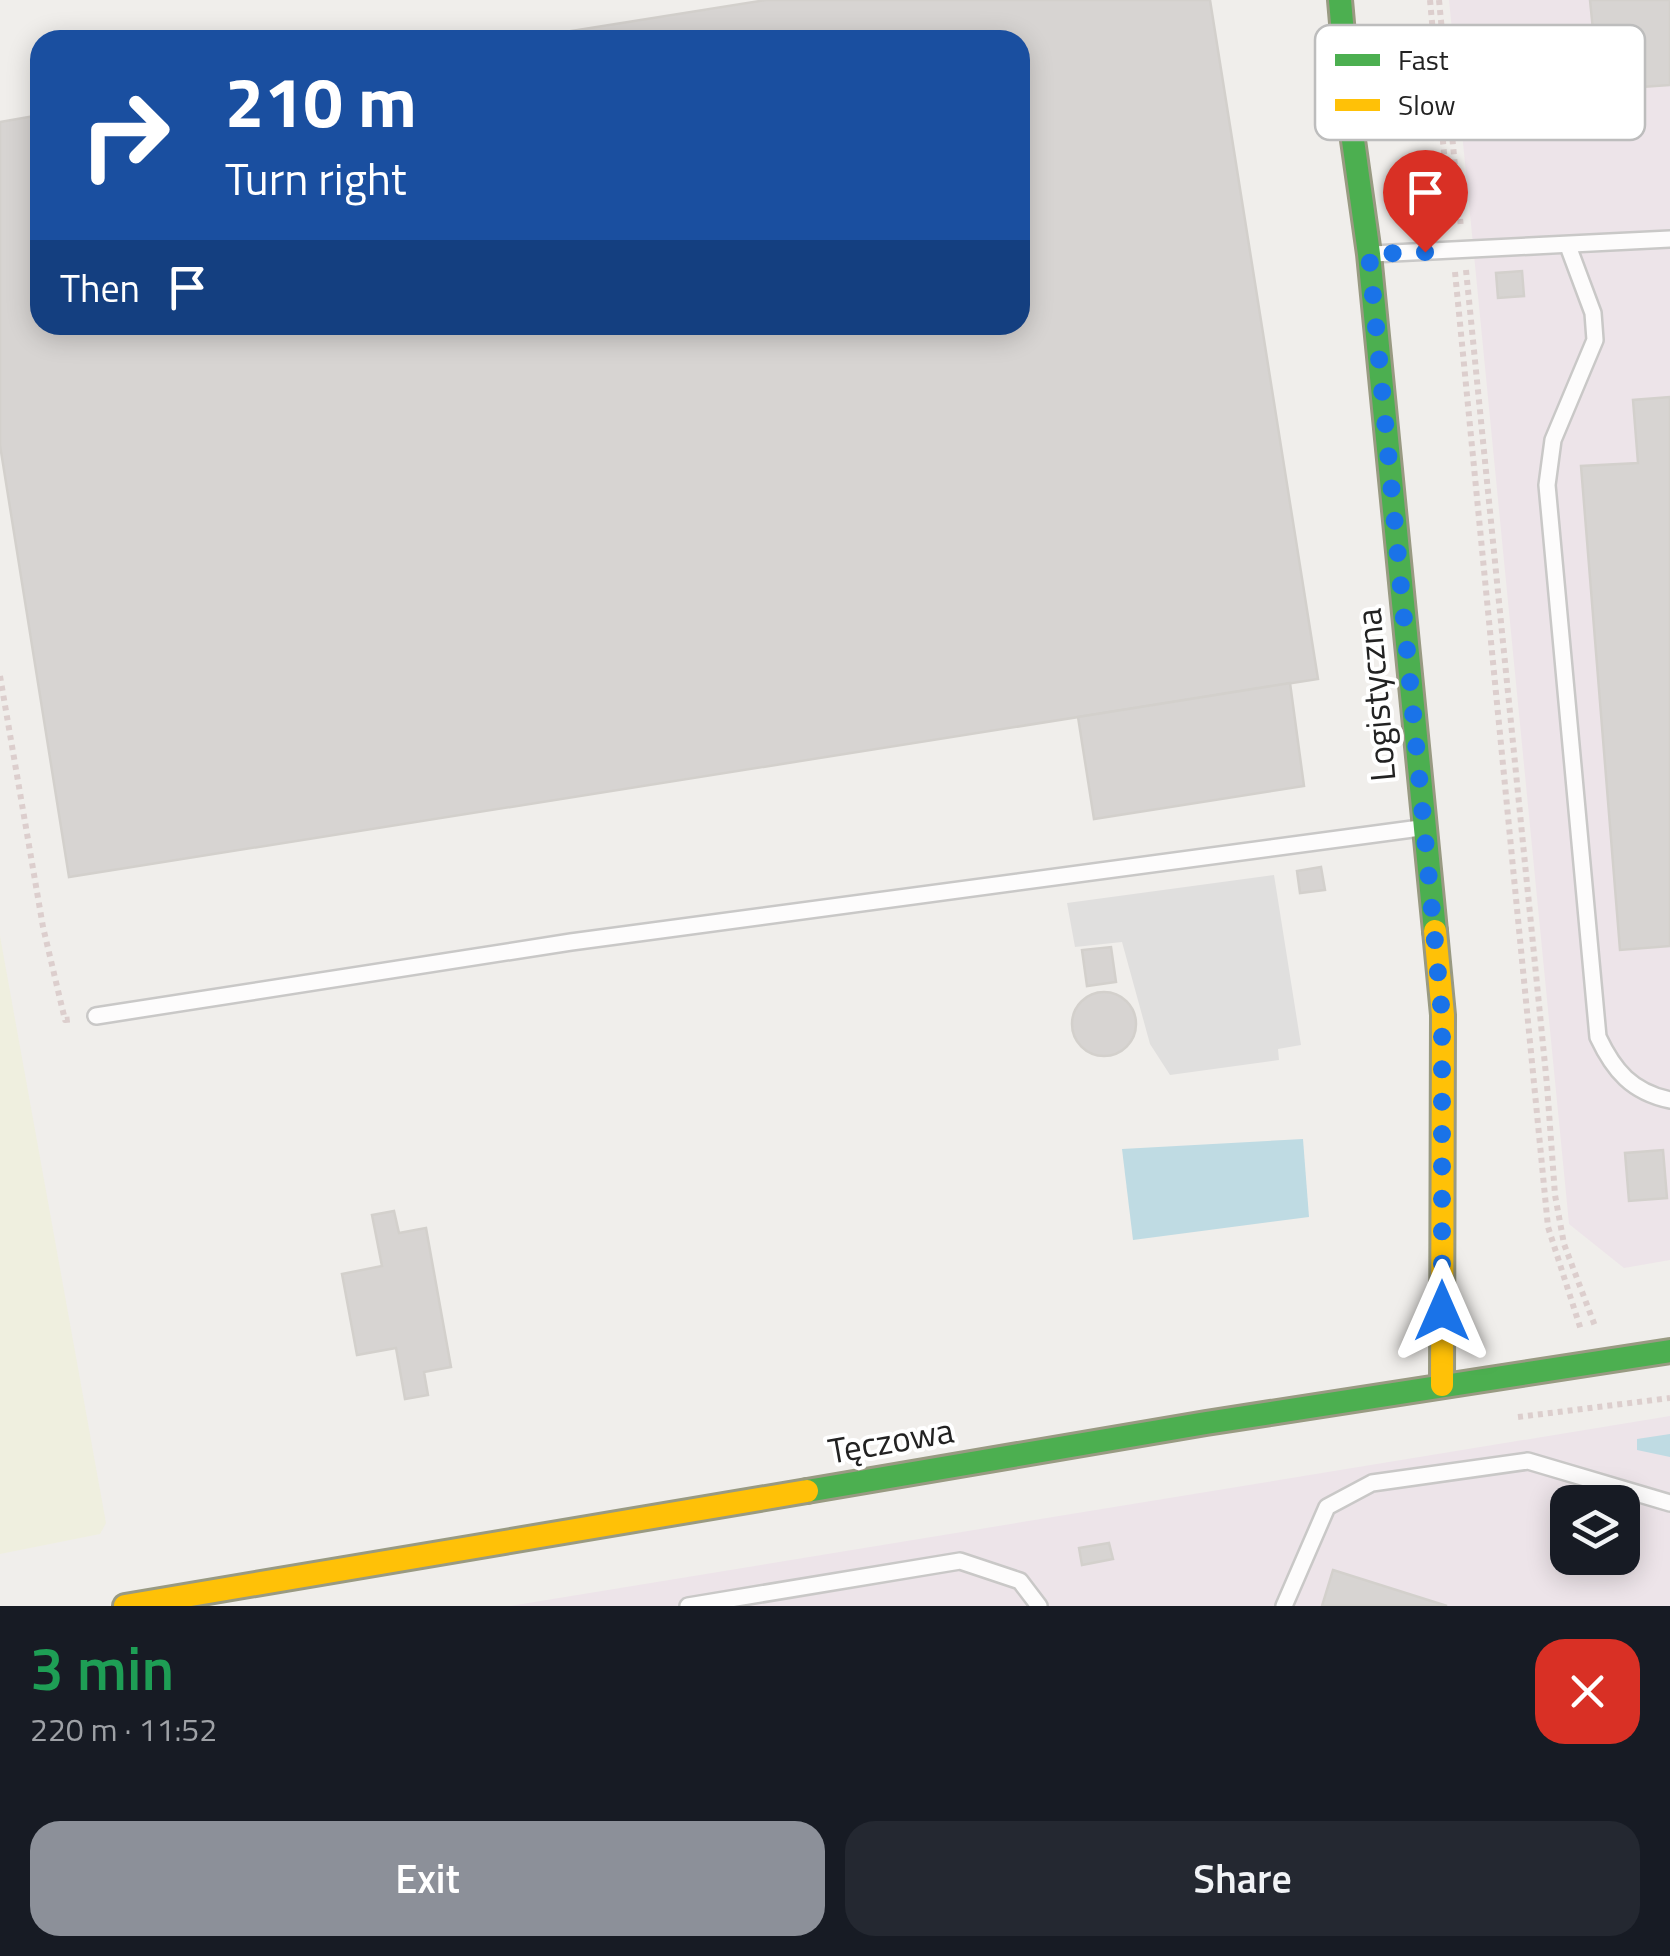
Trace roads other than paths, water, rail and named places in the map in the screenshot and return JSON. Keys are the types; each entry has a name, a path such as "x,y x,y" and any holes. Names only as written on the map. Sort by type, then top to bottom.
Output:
{"street":[{"name":"Logistyczna","path":"1340,0 1342,25"},
{"name":"Logistyczna","path":"1353,140 1369,254 1442,1015 1442,1385"},
{"name":"Tęczowa","path":"124,1606 1442,1385 1670,1351"}],"lane":[{"path":"1369,254 1670,239"},
{"path":"1568,246 1594,313 1595,340 1554,440 1547,486 1598,1037 1610,1062 1628,1083 1650,1096 1670,1100"},
{"path":"96,1016 571,942 1424,828"},
{"path":"1284,1606 1326,1506 1372,1483 1528,1461 1670,1503"},
{"path":"688,1606 960,1561 1020,1581 1039,1606"}],"water":[{"path":"1303,1139 1309,1217 1133,1240 1122,1149"},
{"path":"1670,1434 1670,1457 1637,1450 1637,1439"}]}
